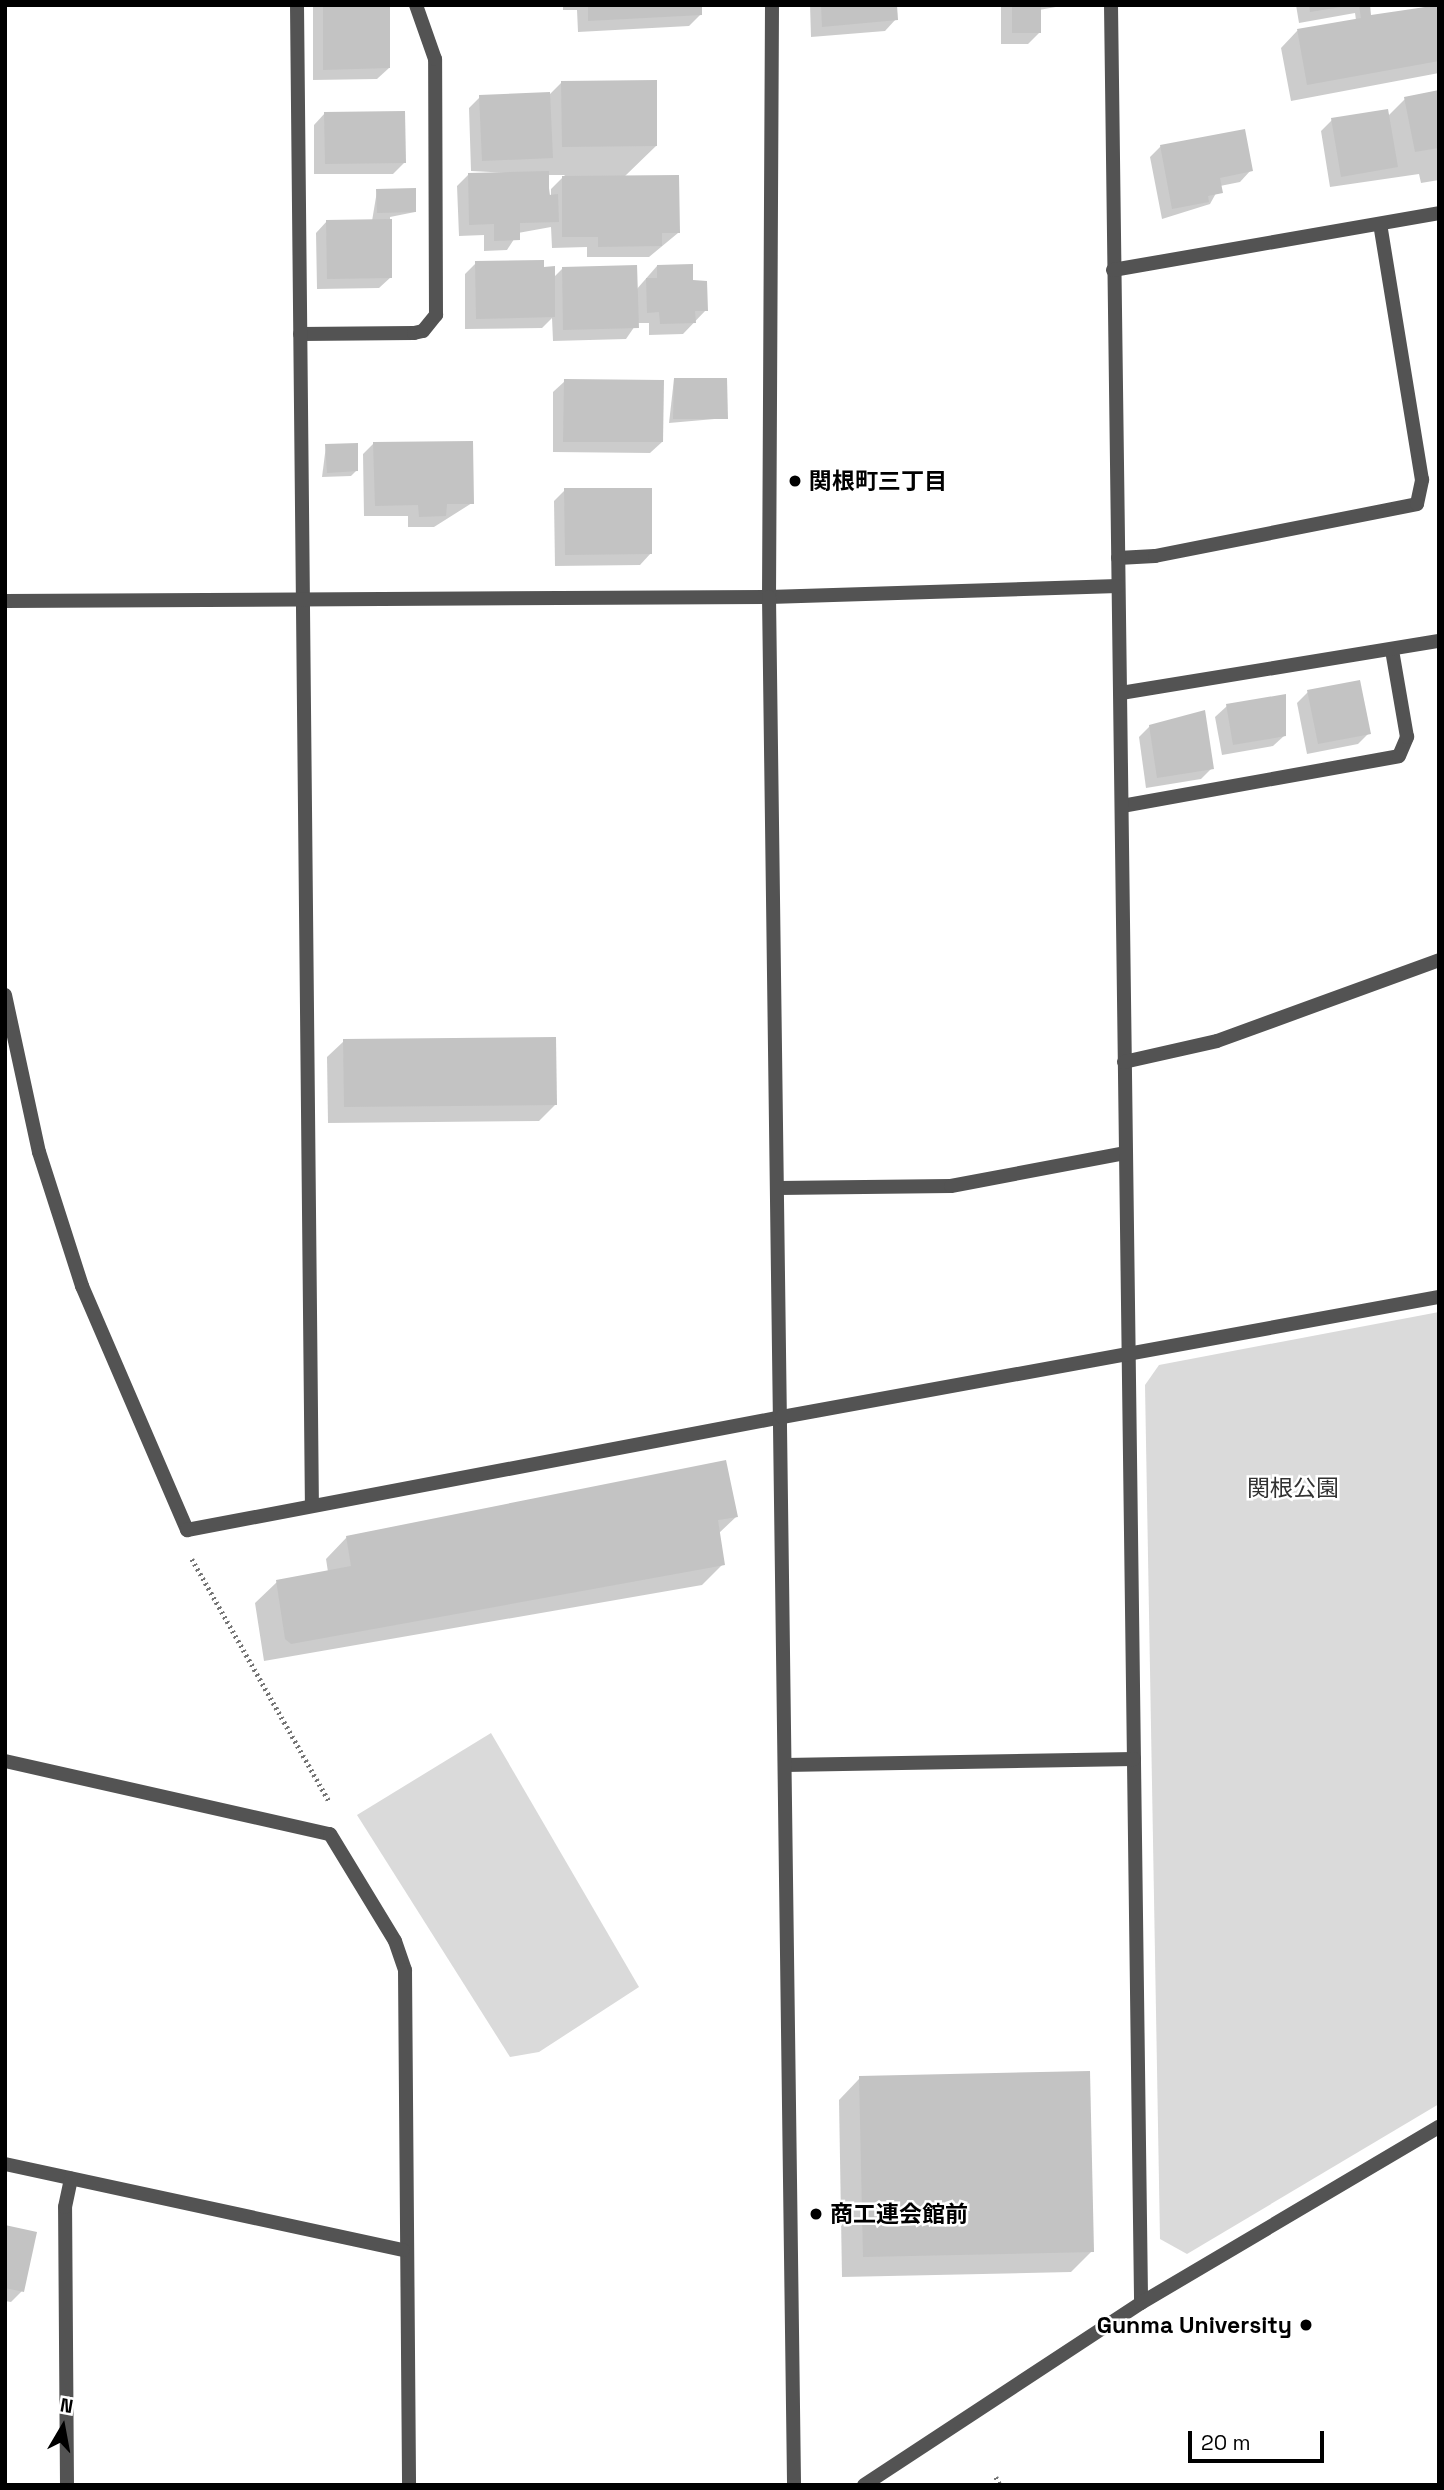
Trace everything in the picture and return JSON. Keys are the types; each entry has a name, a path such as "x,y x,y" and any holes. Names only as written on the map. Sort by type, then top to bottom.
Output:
{"street":[{"path":"297,5 313,1503"},
{"path":"300,334 414,333 424,331 436,315 435,59 416,5"},
{"path":"772,5 769,597 782,1417 794,2485"},
{"path":"1111,5 1141,2303"},
{"path":"1113,270 1439,214"},
{"path":"1118,558 1417,504 1422,480 1380,224"},
{"path":"5,601 769,597 1118,586"},
{"path":"1121,693 1439,641"},
{"path":"1122,806 1399,755 1408,737 1392,650"},
{"path":"1124,1062 1217,1041 1439,960"},
{"path":"5,995 38,1153 82,1286 187,1530 313,1503 1439,1297"},
{"path":"778,1188 951,1186 1126,1153"},
{"path":"785,1766 1134,1759"},
{"path":"5,1761 330,1834 396,1941 405,1970 403,2250 409,2485"},
{"path":"864,2485 1141,2303 1439,2127"},
{"path":"5,2164 403,2250"},
{"path":"67,2485 65,2207 71,2179"}],"path":[{"path":"187,1530 183,1543 337,1814 330,1834"},
{"path":"996,2477 1000,2485"}],"green space":[{"name":"関根公園","path":"1439,1312 1439,2104 1187,2254 1160,2239 1145,1385 1159,1365"},
{"path":"491,1733 639,1987 539,2052 510,2057 357,1815"}],"building":[{"path":"323,5 390,5 390,68 323,70"},
{"path":"588,5 702,5 702,15 588,21"},
{"path":"821,5 897,5 898,20 822,27"},
{"path":"1012,5 1041,5 1041,33 1012,33"},
{"path":"1309,5 1341,5 1341,7 1310,12"},
{"path":"1359,5 1370,5 1371,15 1439,5 1439,61 1307,85 1297,29 1361,18"},
{"path":"657,80 657,146 562,147 561,81"},
{"path":"1439,90 1439,148 1415,152 1404,97"},
{"path":"550,92 553,158 482,161 479,95"},
{"path":"1388,109 1398,167 1341,177 1331,118"},
{"path":"405,111 406,163 325,164 324,112"},
{"path":"1245,129 1253,171 1220,178 1223,193 1208,196 1209,202 1172,209 1160,145"},
{"path":"549,171 549,195 558,194 559,222 520,223 520,240 494,241 494,224 469,225 468,173"},
{"path":"679,175 680,233 662,233 662,246 598,247 598,237 562,237 562,176"},
{"path":"416,188 416,212 377,213 376,189"},
{"path":"392,219 392,278 327,279 326,220"},
{"path":"544,260 544,267 555,266 555,317 476,319 475,261"},
{"path":"693,264 693,280 707,281 708,311 695,311 696,323 660,324 659,312 647,313 646,278 657,278 657,265"},
{"path":"637,265 639,328 563,330 562,267"},
{"path":"674,378 727,378 728,419 673,419"},
{"path":"564,379 664,380 663,442 563,442"},
{"path":"473,441 474,504 447,504 446,516 419,517 418,505 375,506 373,442"},
{"path":"358,443 358,471 327,473 325,444"},
{"path":"564,488 652,488 652,554 565,555"},
{"path":"1360,680 1371,734 1318,744 1307,690"},
{"path":"1286,694 1286,736 1233,745 1226,704"},
{"path":"1205,710 1214,769 1157,778 1149,725"},
{"path":"556,1037 557,1105 344,1107 343,1039"},
{"path":"726,1460 738,1517 718,1520 725,1565 291,1644 285,1639 276,1580 351,1566 346,1536"},
{"path":"1090,2071 1094,2252 863,2257 859,2076"},
{"path":"5,2225 37,2232 24,2292 5,2288"}],"place":[{"name":"関根町三丁目","path":"795,481"},
{"name":"商工連会館前","path":"816,2214"},
{"name":"Gunma University","path":"1306,2325"}]}
